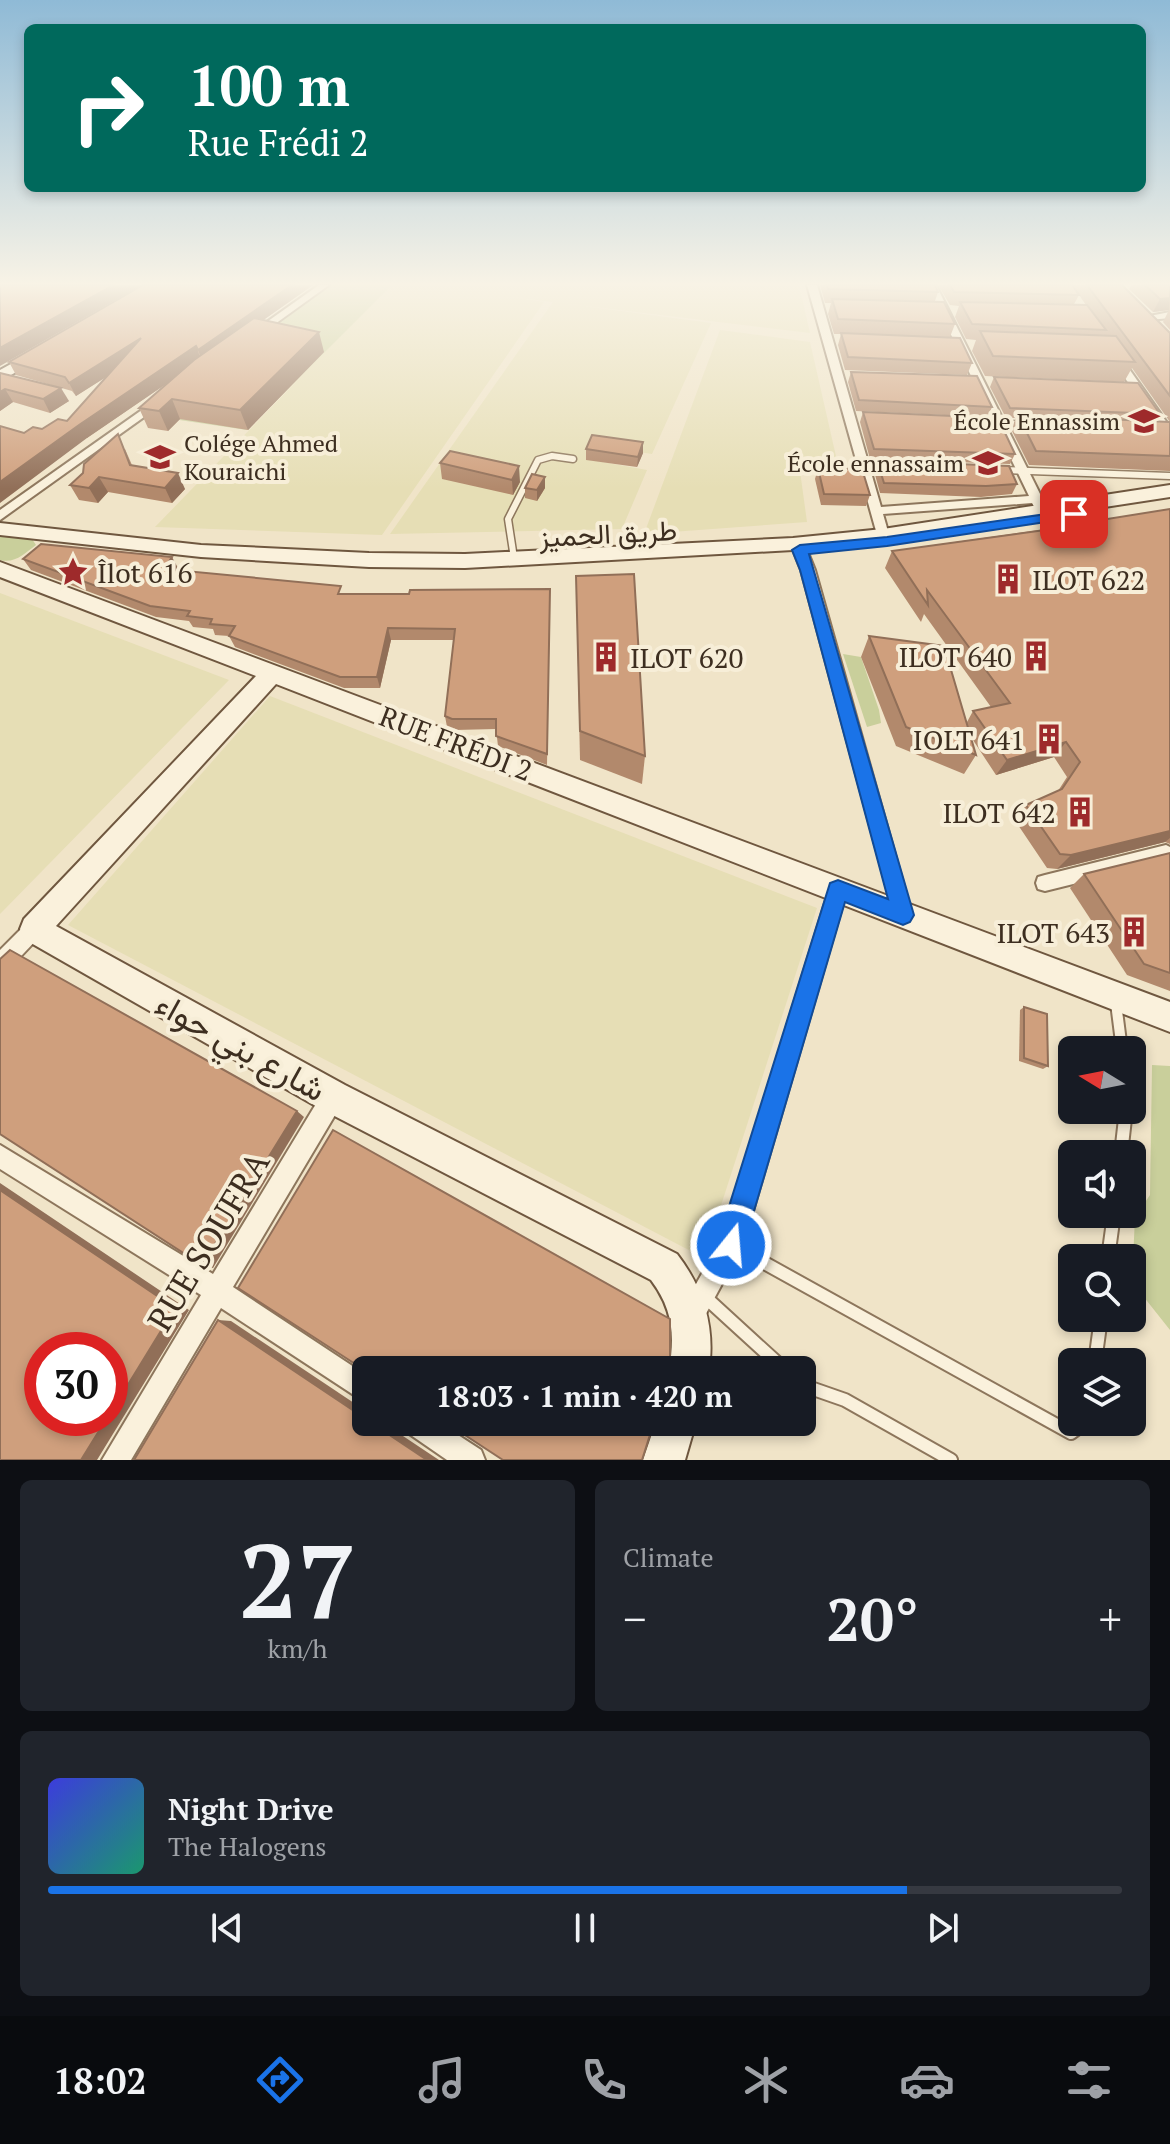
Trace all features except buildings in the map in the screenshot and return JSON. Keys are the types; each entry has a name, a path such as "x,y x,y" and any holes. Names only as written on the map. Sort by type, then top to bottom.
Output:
{"main road":[{"path":"5,377 41,353"},
{"name":"طريق الحميز","path":"41,547 369,560 514,558 793,544 883,535 1040,506 1170,491"},
{"name":"طريق الحميز","path":"41,547 367,568 477,567 800,550 887,541 1170,498"},
{"path":"0,529 41,547"},
{"path":"3,574 41,547"},
{"name":"RUE FRÉDI 2","path":"3,574 273,673 1170,1017"},
{"path":"34,929 273,673"},
{"name":"شارع بني حواء","path":"34,929 333,1097 664,1267 697,1306 692,1356"},
{"path":"664,1460 672,1436"}],"street":[{"path":"831,353 883,535"},
{"path":"876,511 1040,506 965,353"},
{"path":"1113,353 1169,433"},
{"path":"0,516 172,393"},
{"path":"800,550 903,915"},
{"path":"1045,883 1166,853"},
{"path":"697,1306 731,1245 838,890"},
{"path":"0,964 34,929"},
{"name":"RUE SOUFRA","path":"116,1460 333,1097"},
{"path":"0,1156 217,1291 352,1381"},
{"path":"435,1436 471,1460"}],"lane":[{"path":"838,375 853,376"},
{"path":"963,380 995,382"},
{"path":"1121,387 1137,388"},
{"path":"849,416 864,417"},
{"path":"984,422 1030,425"},
{"path":"1152,430 1169,433"},
{"path":"514,558 508,519 538,460 552,456 573,459"},
{"path":"862,465 876,466"},
{"path":"993,470 1170,476"},
{"path":"1115,996 1120,1036"},
{"path":"731,1245 1058,1426"},
{"path":"697,1306 766,1356"},
{"path":"816,1390 845,1400 951,1460"}],"shaded area":[{"path":"324,353 508,353 382,535 155,527"},
{"path":"517,353 697,353 652,454 593,445 586,459 647,470 622,529 390,534"},
{"path":"711,353 813,353 838,465 800,471 807,522 644,534"},
{"path":"0,593 229,680 0,914"},
{"path":"270,696 817,908 704,1258 68,925"}],"green space":[{"path":"238,353 324,353 247,430 152,416"},
{"path":"0,534 32,539 36,545 15,559 0,560"},
{"path":"843,654 861,657 881,723 867,727"},
{"path":"1152,1065 1170,1066 1170,1330 1146,1300 1146,1244 1134,1244 1134,1228 1146,1228 1146,1201 1150,1195"}],"place":[{"name":"École Ennassim","path":"1144,421"},
{"name":"Colége Ahmed Kouraichi","path":"160,457"},
{"name":"École ennassaim","path":"988,463"},
{"name":"Îlot 616","path":"73,572"},
{"name":"ILOT 622","path":"1008,579"},
{"name":"ILOT 640","path":"1036,656"},
{"name":"ILOT 620","path":"606,657"},
{"name":"IOLT 641","path":"1049,739"},
{"name":"ILOT 642","path":"1080,812"},
{"name":"ILOT 643","path":"1134,932"}],"route":[{"path":"731,1245 838,890 903,915 800,550 887,541 1074,514"}]}
